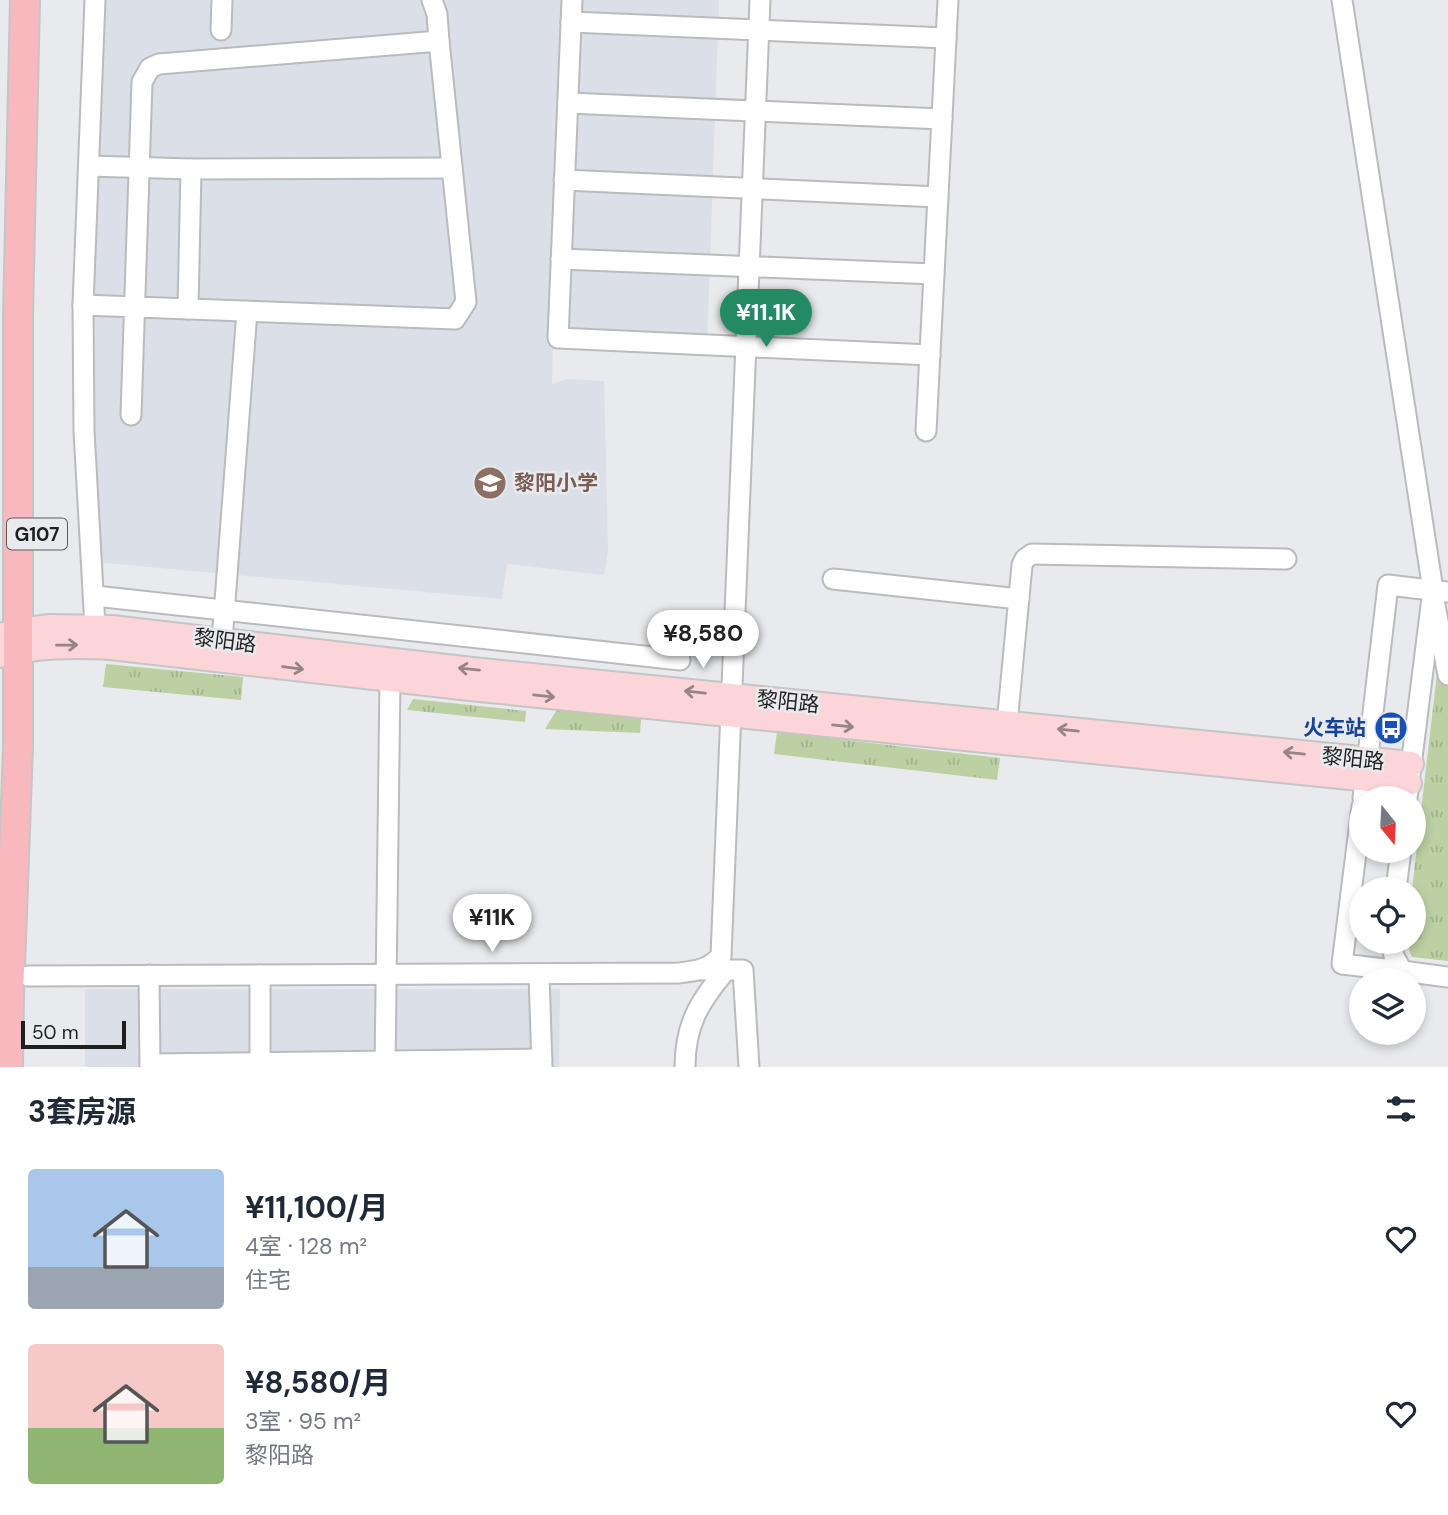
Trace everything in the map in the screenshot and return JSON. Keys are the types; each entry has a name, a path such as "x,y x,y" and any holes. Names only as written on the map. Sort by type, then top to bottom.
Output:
{"highway":[{"name":"G107","path":"8,1067 18,747 18,315 24,0"},
{"name":"G107","path":"27,1067 37,747 18,641 37,315 44,0"}],"main road":[{"name":"黎阳路","path":"18,641 95,627 472,670 732,705 1409,782"},
{"name":"黎阳路","path":"18,641 111,647 390,679 1007,724 1365,779"}],"street":[{"path":"95,0 83,305 85,431 95,627"},
{"path":"221,30 222,0"},
{"path":"83,305 455,319 466,302 438,14 432,0"},
{"path":"572,0 558,338 930,355"},
{"path":"701,970 721,956 760,0"},
{"path":"926,431 948,0"},
{"path":"1342,0 1440,591 1448,675"},
{"path":"571,22 946,38"},
{"path":"131,415 142,82 150,68 159,64 439,41"},
{"path":"568,103 942,119"},
{"path":"89,166 139,169 452,168"},
{"path":"188,309 191,169"},
{"path":"564,180 938,197"},
{"path":"561,259 934,274"},
{"path":"222,641 247,311"},
{"path":"1007,724 1022,565 1032,554 1286,559"},
{"path":"833,579 1019,599"},
{"path":"1365,779 1388,585 1440,591"},
{"path":"1409,782 1440,591"},
{"path":"95,596 680,660"},
{"path":"385,1064 390,679"},
{"path":"1355,863 1342,964 1376,968"},
{"path":"685,1067 685,1043 691,1020 726,970"},
{"path":"29,976 678,973 743,970 749,1067"},
{"path":"149,975 150,1065 260,1065 542,1063 539,974"},
{"path":"1426,974 1448,977"},
{"path":"260,975 260,1065"}],"shaded area":[{"path":"86,0 719,0 707,349 553,344 552,384 568,379 604,381 608,550 604,575 507,564 502,599 84,561"},
{"path":"85,989 560,989 559,1067 85,1067"}],"green space":[{"path":"1448,617 1448,961 1412,957 1411,954 1426,954 1426,877 1413,877 1415,863 1426,863 1424,786 1442,630"},
{"path":"106,664 243,677 241,700 103,687"},
{"path":"413,699 526,711 525,722 407,710"},
{"path":"561,703 642,707 640,733 545,729"},
{"path":"777,732 1000,758 997,780 774,754"}],"place":[{"name":"黎阳小学","path":"490,483"},
{"name":"火车站","path":"1391,728"}]}
